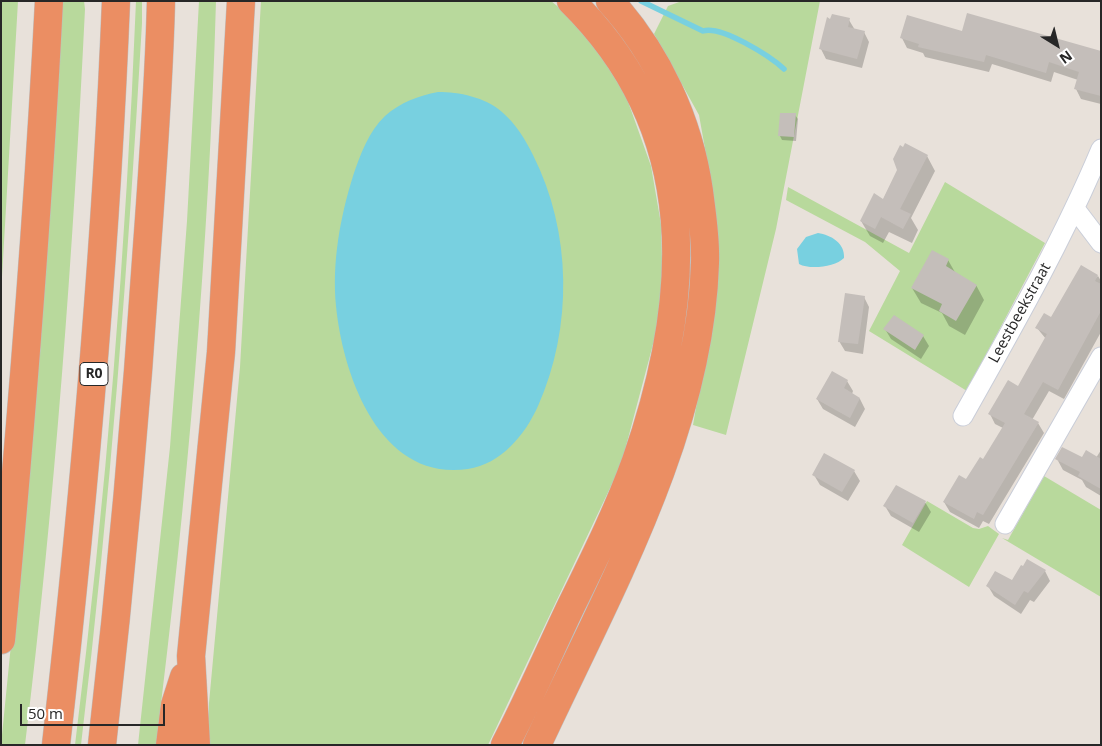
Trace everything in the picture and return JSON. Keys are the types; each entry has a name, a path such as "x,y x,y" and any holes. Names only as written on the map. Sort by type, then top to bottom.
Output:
{"highway":[{"path":"1,640 19,447 39,190 49,1"},
{"name":"R0","path":"56,745 90,429 112,116 116,1"},
{"path":"102,745 120,588 142,330 160,64 161,1"},
{"path":"196,745 191,656 221,352 241,1"},
{"path":"505,745 594,559 635,462 666,353 674,310 678,266 675,220 669,176 656,135 629,73 603,36 571,1"},
{"path":"537,745 640,522 661,471 695,357 703,297 705,262 704,222 689,142 674,101 658,68 634,30 610,1"},
{"path":"170,745 175,705 191,656"}],"street":[{"name":"Leestbeekstraat","path":"963,416 1027,303 1076,210 1101,149"},
{"path":"1076,210 1101,243"},
{"path":"1005,524 1101,357"}],"green space":[{"path":"1,1 18,1 1,294"},
{"path":"62,1 84,1 85,9 62,378 36,653 25,745 1,745 40,353"},
{"path":"136,1 142,1 142,23 117,385 101,565 81,745 75,745 96,560 113,374 127,188"},
{"path":"199,1 216,1 208,187 195,373 187,466 156,745 138,745 170,447 187,221"},
{"path":"261,1 551,1 593,43 626,96 651,166 661,224 663,292 656,333 621,465 488,745 208,745 209,703 240,367"},
{"path":"682,1 820,1 776,229 726,435 693,425 707,344 709,171 699,115 654,34 668,6"},
{"path":"945,182 1045,243 967,391 869,331 900,271 865,242 786,200 788,187 909,253"},
{"path":"1044,476 1101,510 1101,597 1002,538 1008,540"},
{"path":"927,501 973,528 979,529 988,526 999,534 969,587 902,545"}],"water":[{"path":"438,92 463,94 480,99 502,112 516,127 530,149 546,185 555,216 561,248 563,280 562,313 557,345 549,376 538,406 519,437 501,455 480,466 468,469 437,469 411,459 389,442 372,419 358,392 347,363 336,306 335,273 338,240 353,176 366,144 379,122 391,111 410,100"},
{"path":"818,233 832,238 840,244 844,258 835,264 822,267 809,267 799,264 797,249 806,237"}],"building":[{"path":"967,13 1101,51 1101,96 1074,89 1079,72 1049,62 1046,73 986,55 984,62 918,47 919,44 900,38 907,15 962,31"},
{"path":"832,14 850,18 848,27 865,31 857,59 819,49 827,17 830,19"},
{"path":"780,113 796,113 794,137 778,136"},
{"path":"905,143 928,155 900,209 911,214 903,229 881,217 875,229 860,221 874,193 883,199 897,170 893,159 900,145 903,147"},
{"path":"932,250 949,259 946,266 977,285 956,321 939,311 942,304 911,288"},
{"path":"1081,265 1098,275 1095,281 1101,284 1101,311 1058,390 1043,382 1024,414 1039,422 983,515 977,512 974,519 943,502 959,475 966,479 980,457 983,459 1005,423 988,414 1008,380 1018,386 1047,334 1035,328 1044,313 1051,317"},
{"path":"845,293 865,296 858,344 838,342"},
{"path":"894,315 924,335 915,350 883,329"},
{"path":"832,371 848,380 844,388 860,398 850,418 816,399"},
{"path":"1062,447 1082,457 1086,450 1101,459 1101,489 1078,476 1080,472 1055,459"},
{"path":"824,453 855,470 842,492 812,475"},
{"path":"896,485 926,501 913,523 883,506"},
{"path":"1027,559 1046,570 1028,593 1024,591 1015,605 986,586 995,571 1012,580"}],"waterway":[{"path":"641,1 703,31 711,30 733,37 757,50 784,69"}]}
